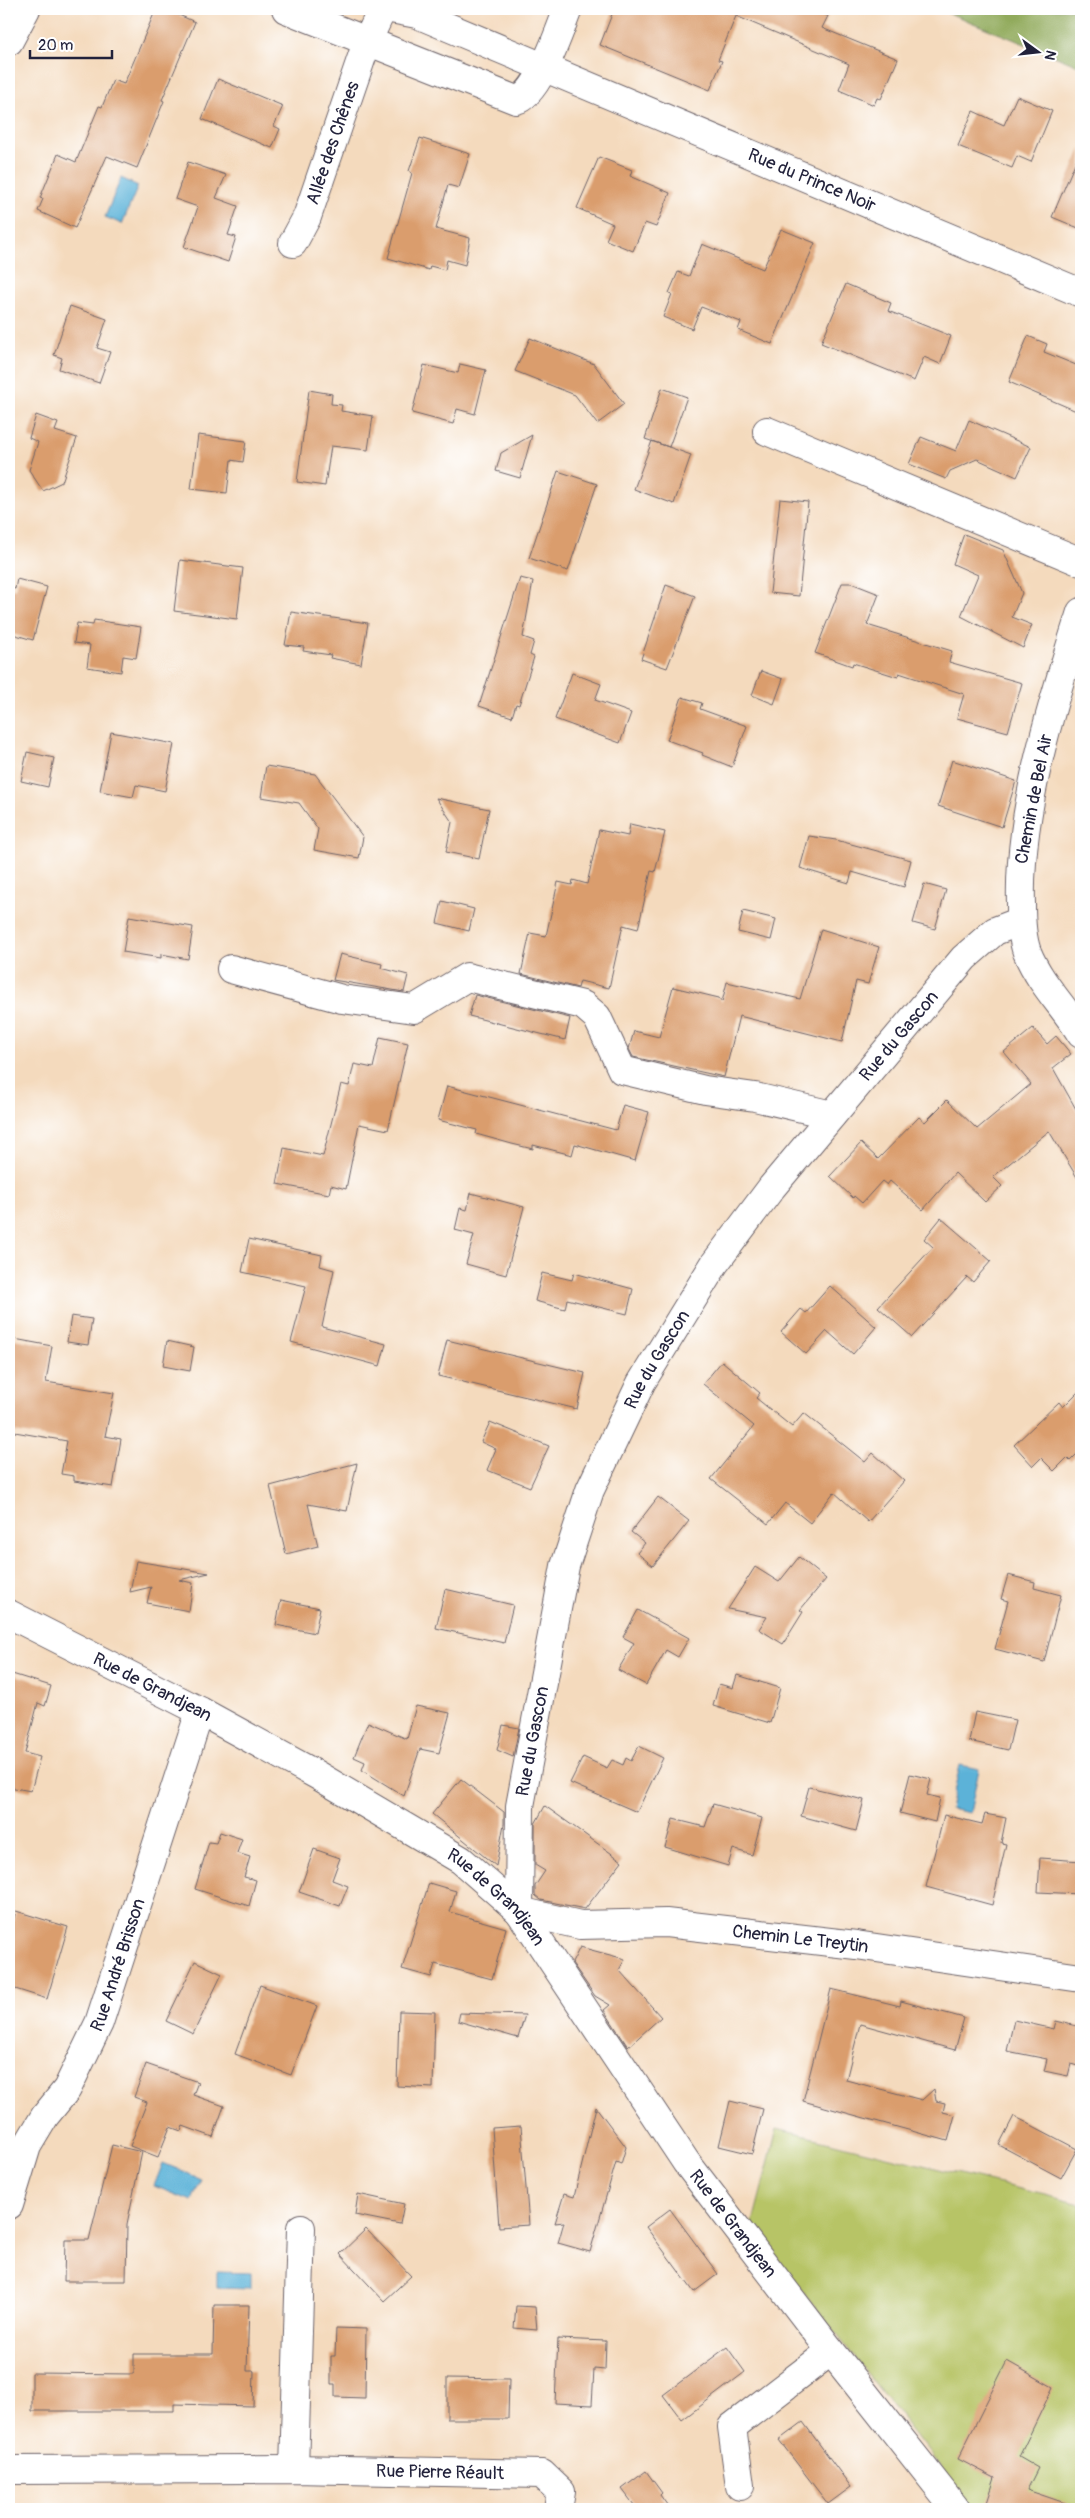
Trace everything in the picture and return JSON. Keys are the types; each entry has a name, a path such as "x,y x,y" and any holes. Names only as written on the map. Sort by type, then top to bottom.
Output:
{"street":[{"path":"9,41 26,9"},
{"path":"286,9 516,100 522,99 529,93 544,67 568,9"},
{"name":"Rue du Prince Noir","path":"367,42 381,12 390,9 417,14 1081,293"},
{"name":"Allée des Chênes","path":"294,243 307,217 367,42"},
{"path":"767,431 1081,562"},
{"name":"Chemin de Bel Air","path":"1081,612 1047,730 1026,827 1020,872 1022,921 1027,952 1047,989 1081,1034"},
{"name":"Rue du Gascon","path":"519,1911 520,1806 565,1566 590,1490 641,1383 715,1263 772,1187 964,958 995,931 1022,921"},
{"path":"231,969 342,999 414,1009 467,976 583,1005 598,1017 622,1070 705,1090 755,1096 832,1115"},
{"name":"Rue de Grandjean","path":"9,1614 200,1711 318,1776 461,1860 519,1911 686,2162 831,2351 956,2509"},
{"name":"Rue André Brisson","path":"9,2205 27,2146 45,2116 66,2089 99,2023 200,1711"},
{"name":"Chemin Le Treytin","path":"519,1911 580,1925 666,1923 856,1945 1081,1978"},
{"path":"294,2468 301,2228"},
{"path":"740,2486 732,2427 831,2351"},
{"name":"Rue Pierre Réault","path":"9,2470 294,2468 542,2474 561,2492 558,2509"}],"green space":[{"path":"939,9 1081,9 1081,67"},
{"path":"777,2129 1081,2204 1081,2509 973,2509 752,2226"}],"water":[{"path":"121,178 138,186 122,224 105,217"},
{"path":"960,1765 979,1769 970,1813 950,1809"},
{"path":"163,2163 201,2179 192,2201 154,2186"},
{"path":"217,2272 251,2273 251,2289 217,2288"}],"building":[{"path":"156,9 165,9 195,22 162,100 164,101 137,168 107,156 75,228 38,211 43,199 40,198 58,154 76,162 99,106 102,107 113,80 124,84"},
{"path":"614,9 810,9 828,16 822,28 898,59 881,99 877,98 874,105 839,90 849,64 736,16 718,60 722,61 710,90 600,45"},
{"path":"218,79 283,106 274,126 280,129 272,148 202,119"},
{"path":"1017,96 1052,111 1031,162 1017,156 1012,168 958,146 973,111 1004,125"},
{"path":"420,138 470,154 459,188 448,185 436,229 470,238 465,265 447,260 445,270 430,266 429,270 388,258 412,173 409,171"},
{"path":"1081,149 1081,229 1052,217"},
{"path":"599,157 632,170 630,176 670,193 656,227 645,223 633,251 606,240 613,224 577,208"},
{"path":"188,162 226,175 216,198 238,206 228,235 236,237 228,262 184,247 198,207 175,199"},
{"path":"781,229 815,243 772,344 738,330 741,322 701,307 692,329 663,317 672,294 669,293 678,272 689,276 702,244 763,269"},
{"path":"846,284 891,303 888,311 951,336 940,364 924,357 914,381 821,343"},
{"path":"70,306 107,319 97,348 110,352 99,383 59,369 62,358 54,355"},
{"path":"1028,336 1047,344 1044,352 1081,367 1081,413 1009,382"},
{"path":"530,338 594,364 624,404 597,424 575,395 515,371"},
{"path":"460,364 486,370 475,414 457,409 453,424 412,413 424,365 458,373"},
{"path":"662,388 687,397 669,447 645,439"},
{"path":"309,390 332,394 331,404 342,405 341,411 373,416 368,450 331,446 325,486 297,482"},
{"path":"36,415 58,423 55,431 77,438 62,482 43,491 29,470 38,442 29,438"},
{"path":"969,420 1031,447 1017,477 977,459 950,471 946,479 909,464 921,437 956,451"},
{"path":"198,435 246,441 243,462 231,460 227,493 191,489"},
{"path":"532,435 520,478 496,471 501,453"},
{"path":"652,441 691,455 674,504 634,489"},
{"path":"558,471 597,484 568,571 529,558"},
{"path":"780,499 808,502 799,596 770,593"},
{"path":"964,534 1003,550 1022,593 1012,617 1032,625 1023,648 961,616 978,575 953,564"},
{"path":"180,560 243,568 237,619 174,611"},
{"path":"520,578 533,581 523,637 534,641 530,655 534,657 519,705 516,704 512,717 479,706"},
{"path":"17,579 47,587 33,640 9,633 9,587 15,589"},
{"path":"842,583 851,583 879,594 867,625 952,651 949,662 1022,683 1008,732 957,718 964,694 899,673 898,677 853,663 852,666 815,653"},
{"path":"666,585 695,596 667,668 641,659"},
{"path":"291,612 368,623 361,664 330,658 331,655 303,651 304,647 285,645"},
{"path":"94,620 141,627 136,658 123,656 121,672 87,667 90,645 74,643 77,623 93,625"},
{"path":"761,671 783,679 774,704 752,695"},
{"path":"572,673 601,684 595,700 631,713 620,743 555,719"},
{"path":"682,697 702,703 700,709 747,726 732,767 702,755 703,753 667,740"},
{"path":"111,732 174,744 165,791 136,785 133,797 100,791"},
{"path":"27,752 54,758 48,787 21,781"},
{"path":"952,760 1016,781 1002,827 938,806"},
{"path":"266,766 315,774 363,837 359,858 314,850 318,829 299,803 261,797"},
{"path":"436,798 489,809 479,859 446,852 452,822"},
{"path":"630,824 665,832 655,872 651,871 638,929 623,925 609,988 580,981 578,988 521,974 530,933 546,936 558,882 572,885 573,880 587,884 599,830 628,836"},
{"path":"809,836 836,840 911,860 904,887 852,872 849,883 800,868"},
{"path":"924,884 946,890 935,929 913,923"},
{"path":"442,901 474,909 469,931 437,923"},
{"path":"743,911 776,919 771,940 738,932"},
{"path":"129,916 193,927 188,959 161,954 161,958 123,952"},
{"path":"821,929 879,947 868,984 856,981 842,1042 739,1016 724,1077 633,1057 629,1049 634,1031 659,1037 673,987 719,998 722,1002 727,982 800,999"},
{"path":"340,954 382,964 381,968 408,975 404,992 333,980"},
{"path":"475,995 570,1018 565,1040 469,1016"},
{"path":"1033,1028 1047,1044 1056,1036 1071,1054 1053,1068 1081,1118 1081,1184 1049,1131 993,1177 1002,1186 985,1202 955,1173 923,1210 890,1181 887,1185 882,1181 862,1203 854,1196 853,1198 830,1176 861,1143 878,1159 919,1117 925,1122 947,1100 977,1129 1031,1084 1004,1052"},
{"path":"380,1037 408,1043 388,1130 359,1124 346,1189 331,1185 329,1194 277,1184 284,1148 323,1156 341,1084 349,1086 354,1064 373,1068"},
{"path":"447,1086 616,1130 623,1105 649,1112 635,1161 575,1144 572,1155 533,1145 533,1149 512,1144 476,1134 477,1130 438,1120"},
{"path":"471,1193 524,1207 506,1275 466,1264 474,1235 455,1230 460,1208 467,1210"},
{"path":"941,1218 991,1261 973,1282 967,1277 912,1337 878,1307 933,1247 924,1239"},
{"path":"249,1239 322,1255 320,1266 334,1270 322,1327 386,1344 380,1366 291,1342 306,1286 242,1272"},
{"path":"542,1273 572,1280 574,1273 633,1289 627,1314 567,1299 565,1309 535,1301"},
{"path":"830,1286 876,1327 853,1354 827,1331 806,1354 781,1332 801,1309 806,1313"},
{"path":"71,1316 92,1319 88,1345 67,1342"},
{"path":"9,1338 52,1346 46,1382 114,1393 105,1436 121,1439 113,1487 74,1481 74,1476 61,1474 67,1441 9,1431"},
{"path":"447,1340 585,1373 577,1409 438,1376"},
{"path":"167,1341 194,1347 190,1371 163,1366"},
{"path":"722,1361 760,1393 756,1398 792,1427 804,1413 865,1462 873,1453 904,1481 868,1522 834,1492 810,1523 785,1503 768,1524 711,1479 754,1426 703,1384"},
{"path":"1081,1389 1081,1450 1070,1461 1067,1458 1054,1471 1041,1458 1033,1466 1014,1445 1059,1402 1063,1407"},
{"path":"490,1422 549,1446 530,1487 487,1470 496,1449 481,1442"},
{"path":"357,1463 347,1511 308,1504 318,1546 286,1554 270,1486"},
{"path":"658,1497 689,1521 653,1566 637,1553 645,1543 631,1532"},
{"path":"799,1557 826,1579 800,1610 803,1612 783,1644 759,1629 767,1617 728,1609 755,1567 779,1582"},
{"path":"136,1561 209,1573 179,1580 193,1583 189,1611 147,1603 151,1587 130,1592"},
{"path":"1008,1575 1035,1582 1034,1588 1061,1595 1044,1662 995,1649 1008,1601 1001,1599"},
{"path":"445,1589 513,1605 504,1643 436,1628"},
{"path":"281,1600 320,1608 315,1633 276,1625"},
{"path":"638,1610 689,1638 678,1657 666,1650 646,1685 618,1670 634,1643 623,1637"},
{"path":"9,1673 51,1686 45,1706 38,1703 25,1753 40,1757 31,1791 9,1787"},
{"path":"737,1675 780,1688 770,1723 713,1706 719,1684 733,1688"},
{"path":"416,1706 450,1713 439,1753 420,1749 404,1796 362,1770 365,1762 354,1757 368,1722 407,1739"},
{"path":"975,1712 1015,1720 1008,1750 969,1741"},
{"path":"503,1725 519,1728 513,1757 497,1750"},
{"path":"639,1746 663,1758 637,1812 570,1783 583,1757 607,1768 612,1760 623,1765 626,1758 631,1761"},
{"path":"910,1774 931,1779 927,1795 940,1798 935,1822 900,1813"},
{"path":"461,1779 504,1812 504,1824 496,1866 432,1814"},
{"path":"809,1787 864,1800 856,1831 801,1816"},
{"path":"713,1804 762,1818 752,1855 733,1849 728,1866 665,1847 673,1819 705,1827"},
{"path":"545,1806 622,1861 585,1909 541,1900 535,1895 535,1886 545,1871 535,1865 535,1824"},
{"path":"985,1814 1006,1818 1001,1843 1006,1844 992,1905 926,1887 944,1815 982,1824"},
{"path":"220,1832 242,1839 237,1853 250,1857 244,1877 256,1880 249,1906 195,1889 209,1842 216,1843"},
{"path":"314,1849 340,1858 332,1880 348,1886 340,1906 299,1892"},
{"path":"1040,1858 1081,1861 1081,1894 1038,1892"},
{"path":"429,1883 456,1891 450,1912 506,1928 492,1979 435,1964 431,1977 402,1969"},
{"path":"16,1911 68,1927 47,1999 9,1987 9,1935"},
{"path":"580,1947 625,1959 619,1970 661,2017 628,2047 604,2010 610,2005 595,1996 572,1963"},
{"path":"195,1961 222,1974 193,2034 166,2021"},
{"path":"260,1985 317,2006 291,2075 235,2054"},
{"path":"831,1989 900,2006 901,2001 964,2018 955,2050 860,2024 846,2080 922,2100 934,2089 936,2101 945,2103 943,2112 955,2115 948,2141 803,2101"},
{"path":"399,2011 435,2012 433,2088 397,2086"},
{"path":"460,2013 525,2015 518,2038 458,2021"},
{"path":"1014,2020 1054,2029 1056,2021 1081,2027 1081,2067 1071,2064 1068,2076 1044,2071 1047,2059 1007,2051"},
{"path":"146,2064 198,2082 193,2095 224,2106 213,2137 183,2126 181,2131 170,2127 158,2157 130,2146 147,2102 134,2097"},
{"path":"730,2101 763,2109 752,2154 719,2146"},
{"path":"596,2107 626,2147 621,2164 616,2162 590,2252 558,2243 564,2222 555,2223 564,2194 574,2197"},
{"path":"1014,2116 1077,2149 1061,2178 999,2145"},
{"path":"521,2126 529,2225 499,2227 492,2128"},
{"path":"112,2145 142,2152 127,2224 126,2281 64,2281 65,2240 89,2240"},
{"path":"358,2194 404,2204 400,2224 355,2215"},
{"path":"670,2209 718,2274 694,2292 646,2227"},
{"path":"366,2229 411,2276 384,2301 340,2254"},
{"path":"214,2305 249,2305 247,2371 254,2371 253,2406 174,2404 174,2411 32,2411 32,2373 134,2374 134,2354 213,2354"},
{"path":"516,2306 535,2307 537,2330 514,2328"},
{"path":"336,2328 366,2329 365,2398 335,2397 335,2384 331,2384 331,2356 335,2356"},
{"path":"558,2339 606,2341 605,2370 594,2369 592,2405 555,2403"},
{"path":"727,2347 745,2372 682,2420 663,2395"},
{"path":"1007,2361 1053,2387 1019,2457 1038,2468 1027,2490 1071,2505 1070,2509 985,2509 995,2478 958,2459"},
{"path":"447,2378 509,2379 508,2419 447,2419"},
{"path":"803,2422 851,2487 828,2504 779,2440"},
{"path":"646,2471 662,2493 660,2495 670,2509 637,2509 622,2489"}]}
